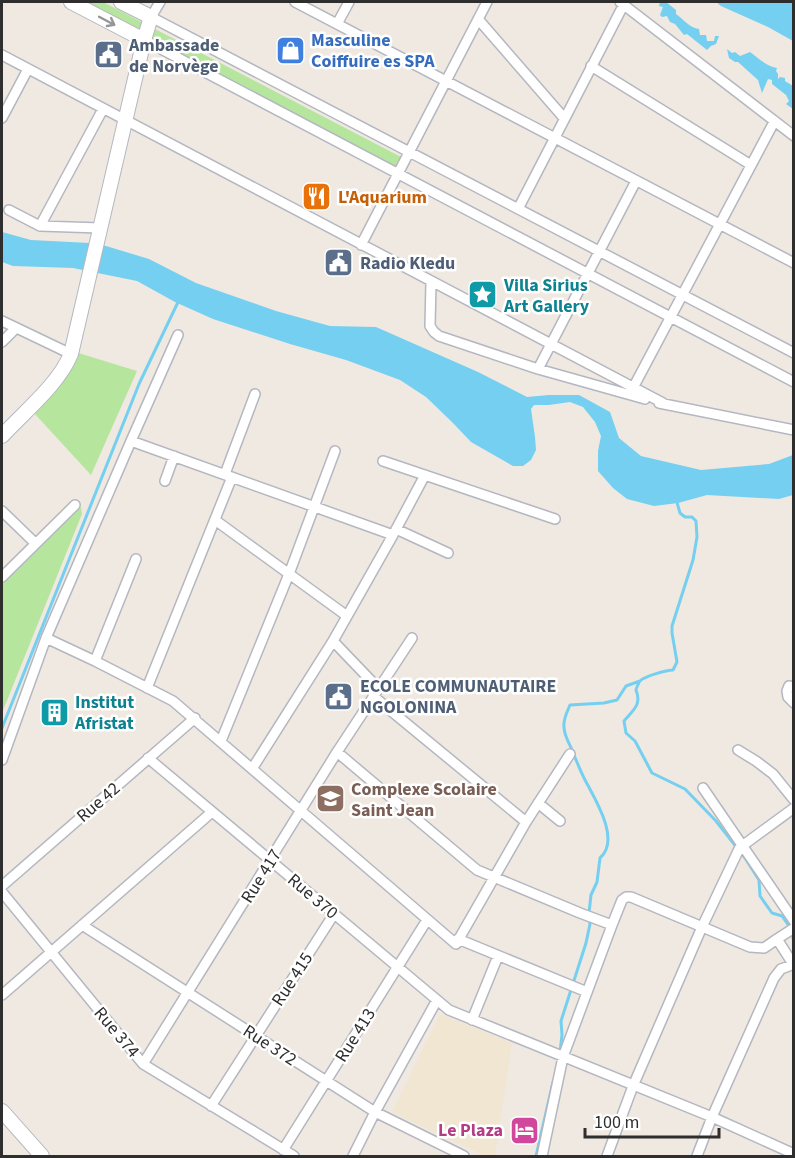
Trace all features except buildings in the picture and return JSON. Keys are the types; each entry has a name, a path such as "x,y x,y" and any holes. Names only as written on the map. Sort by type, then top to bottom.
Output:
{"street":[{"path":"71,2 794,382"},
{"path":"121,2 794,352"},
{"path":"2,436 52,384 68,363 144,40 160,2"},
{"path":"295,2 794,263"},
{"path":"337,24 349,2"},
{"path":"361,245 487,2"},
{"path":"518,209 622,3 794,136"},
{"path":"478,19 564,118"},
{"path":"2,55 663,403"},
{"path":"591,66 751,165"},
{"path":"2,118 28,69"},
{"path":"40,226 103,109"},
{"path":"633,388 774,122"},
{"path":"538,369 636,181"},
{"path":"9,210 40,226 98,234"},
{"path":"431,282 430,326 434,332 446,339 538,369 663,403 794,430"},
{"path":"2,321 71,354"},
{"path":"2,342 16,327"},
{"path":"2,760 46,638 178,335"},
{"path":"147,688 215,520 255,394"},
{"path":"131,441 314,506 395,532 448,553"},
{"path":"221,741 289,574 335,451"},
{"path":"165,481 174,456"},
{"path":"383,461 555,519"},
{"path":"252,769 333,641 425,475"},
{"path":"2,576 75,505"},
{"path":"2,511 35,543"},
{"path":"215,520 347,616"},
{"path":"95,661 136,559"},
{"path":"46,638 173,701 456,944 526,822 570,754"},
{"name":"Rue 417","path":"143,1064 337,752 412,638"},
{"path":"333,641 376,692 526,822"},
{"path":"794,687 789,686 786,691 794,704"},
{"name":"Rue 42","path":"2,885 195,718"},
{"path":"738,750 773,774 794,800"},
{"path":"337,752 477,870 612,925"},
{"name":"Rue 370","path":"148,759 449,1010 712,1118 793,1154"},
{"path":"703,788 741,848 794,921"},
{"path":"538,803 560,821"},
{"path":"607,1156 633,1086 702,927 734,860 741,848 794,808"},
{"path":"2,995 213,812"},
{"name":"Rue 374","path":"2,892 143,1064 294,1156"},
{"path":"542,1156 563,1057 622,900 631,897 750,947 764,948 794,927"},
{"name":"Rue 415","path":"211,1106 334,914"},
{"name":"Rue 413","path":"283,1149 427,920"},
{"name":"Rue 372","path":"82,925 375,1112 464,1156"},
{"path":"458,939 587,992"},
{"path":"697,1156 774,978 781,969 793,964 777,939"},
{"path":"472,1020 498,956"},
{"path":"353,1156 437,1000"},
{"path":"2,1111 42,1156"}],"shaded area":[{"path":"440,1014 512,1043 495,1156 485,1156 392,1112"}],"green space":[{"path":"81,2 103,2 405,159 400,171"},
{"path":"75,352 137,371 91,475 34,413"},
{"path":"81,507 82,514 2,713 2,584"}],"water":[{"path":"660,2 666,2 687,23 699,29 700,35 706,35 707,41 714,41 715,36 719,36 716,44 707,50 687,34 684,35 667,16 660,15 663,7 659,6"},
{"path":"716,2 793,2 793,41 721,6"},
{"path":"727,49 740,56 750,52 766,64 777,68 778,79 785,78 785,81 793,86 793,109 786,104 789,101 786,95 772,84 772,80 768,79 762,93 758,80 738,62 729,58"},
{"path":"2,232 31,240 106,246 149,259 196,283 276,311 330,326 376,327 478,372 527,397 579,395 610,412 619,438 641,456 701,470 769,464 793,455 793,495 779,499 707,495 678,503 654,506 627,499 613,488 598,471 601,436 595,422 583,407 570,402 534,405 531,409 536,450 531,460 523,466 513,466 471,442 426,397 400,380 346,360 213,319 137,281 73,268 13,266 2,262"}],"waterway":[{"path":"2,728 139,384 179,300"},
{"path":"676,499 680,513 696,521 697,537 693,560 672,626 677,662 673,670 651,675 640,682 636,690 637,704 624,721 626,733 635,741 652,773 685,789 716,821 745,858 759,880 760,896 772,913 782,916 789,926 794,941"},
{"path":"589,913 600,858 606,850 608,841 607,830 600,808 566,736 565,718 570,705 617,700 626,686 640,681"},
{"path":"560,1052 561,1021 586,943 589,919"},
{"path":"536,1156 553,1082"}],"place":[{"name":"Masculine Coiffuire es SPA","path":"290,50"},
{"name":"Ambassade de Norvège","path":"108,55"},
{"name":"L'Aquarium","path":"317,197"},
{"name":"Radio Kledu","path":"339,263"},
{"name":"Villa Sirius Art Gallery","path":"483,295"},
{"name":"ECOLE COMMUNAUTAIRE NGOLONINA","path":"339,696"},
{"name":"Institut Afristat","path":"54,712"},
{"name":"Complexe Scolaire Saint Jean","path":"330,799"},
{"name":"Le Plaza","path":"524,1130"}]}
